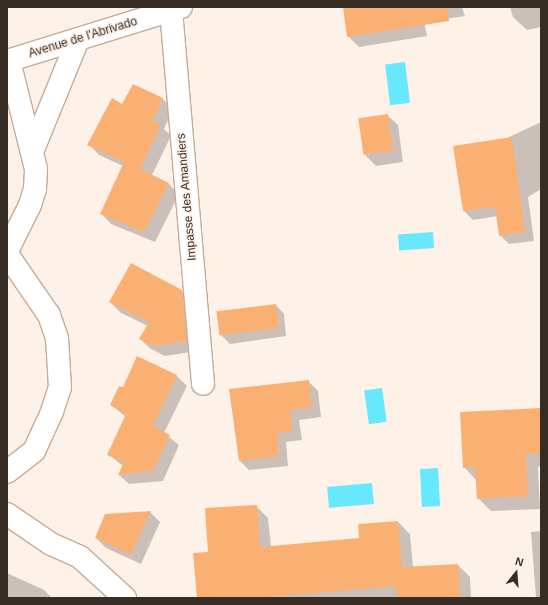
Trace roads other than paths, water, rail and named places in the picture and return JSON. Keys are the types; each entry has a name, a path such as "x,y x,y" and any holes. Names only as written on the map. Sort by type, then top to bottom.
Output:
{"street":[{"name":"Avenue de l'Abrivado","path":"8,61 176,8"},
{"name":"Impasse des Amandiers","path":"176,8 203,384"},
{"path":"32,152 78,39"},
{"path":"7,472 34,451 52,412 60,387 57,338 49,315 7,253 35,189 36,169 8,61"},
{"path":"7,514 51,544 80,557 125,598"}],"water":[{"path":"405,62 410,103 390,105 385,64"},
{"path":"433,232 434,248 399,250 398,234"},
{"path":"382,388 387,422 369,424 364,391"},
{"path":"438,468 440,506 422,507 420,469"},
{"path":"372,483 374,504 329,508 327,487"}]}
